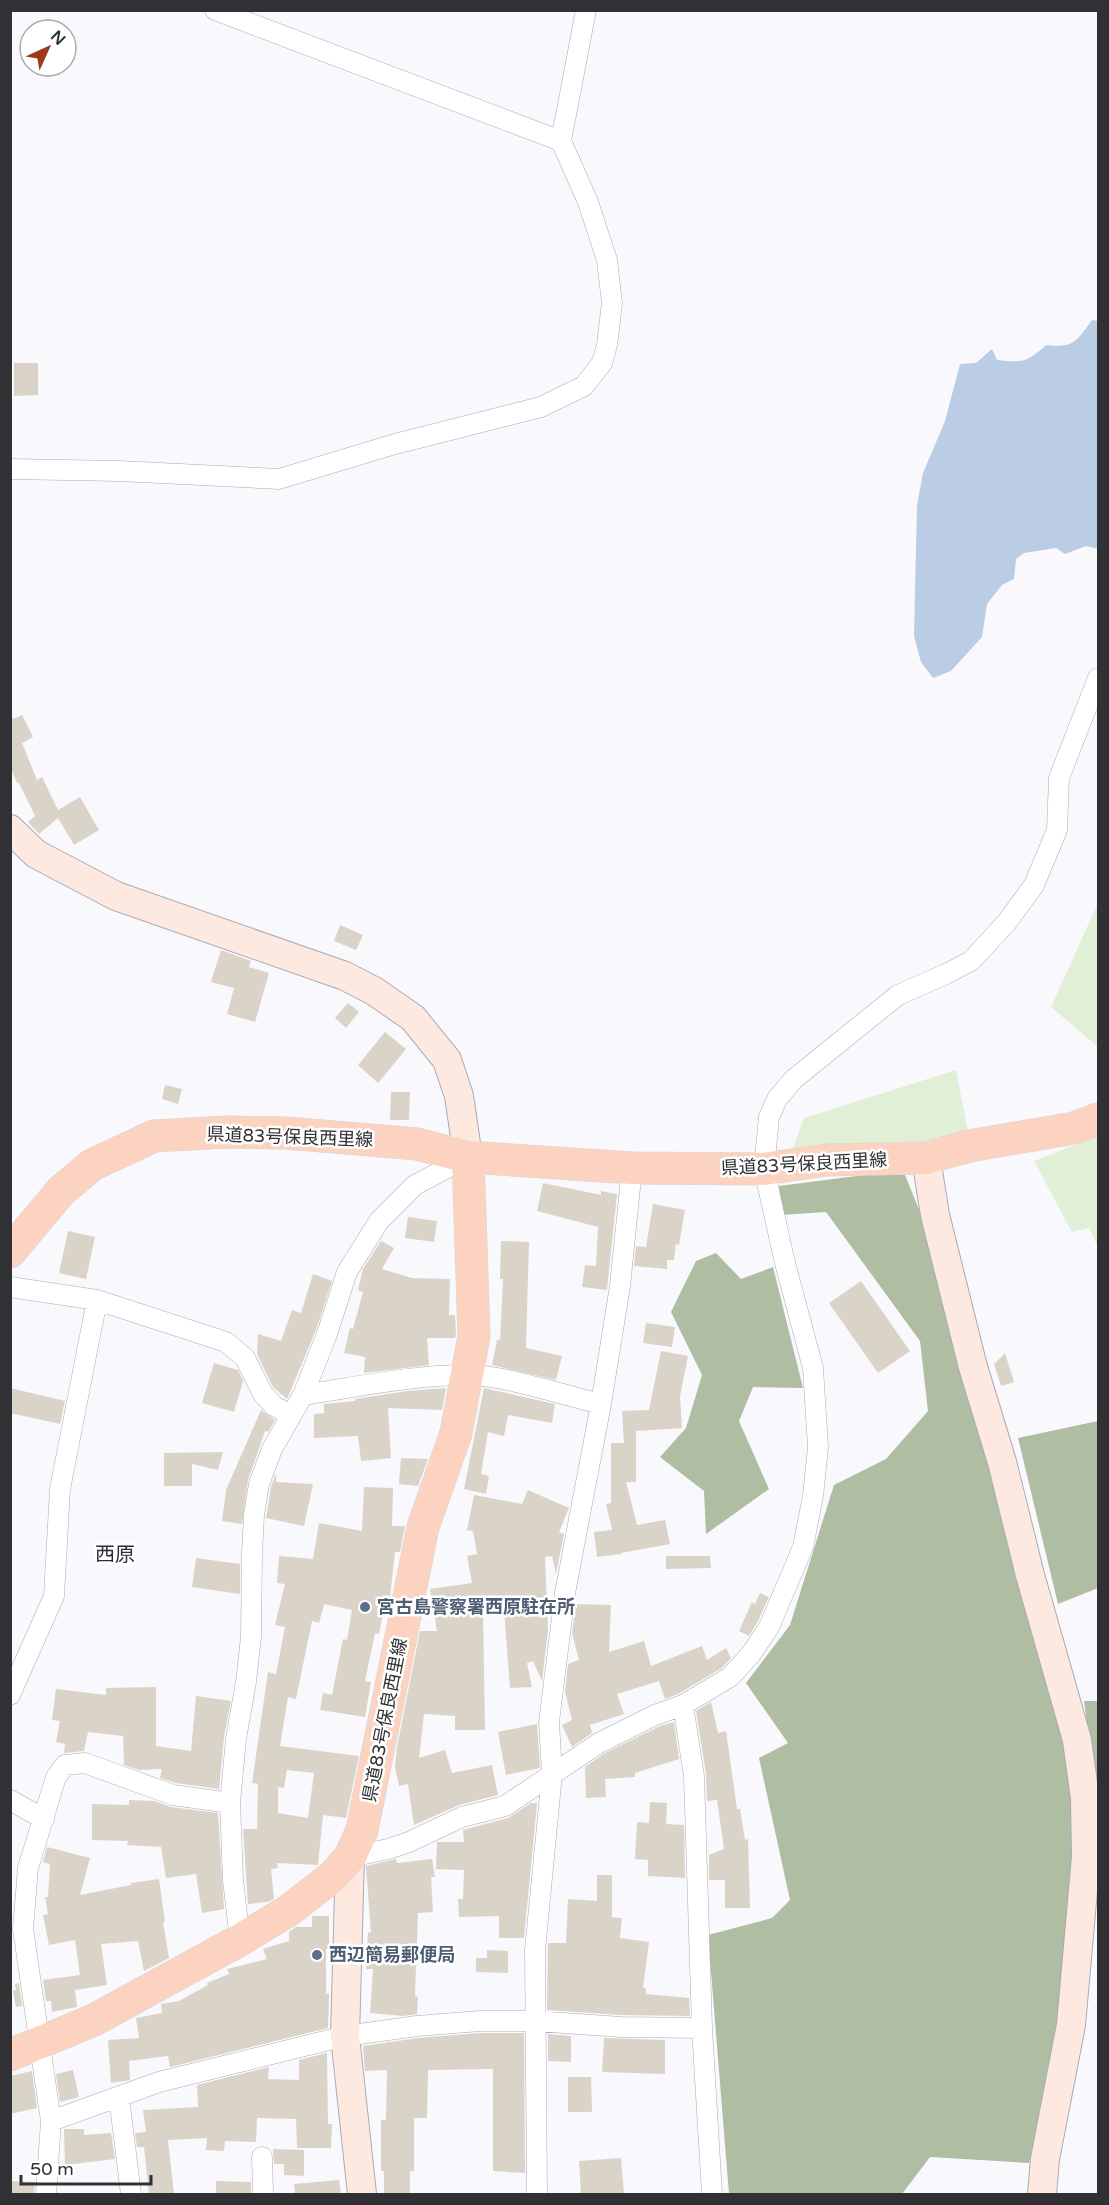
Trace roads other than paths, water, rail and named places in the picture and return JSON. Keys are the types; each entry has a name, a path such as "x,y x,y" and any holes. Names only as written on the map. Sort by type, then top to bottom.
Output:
{"main road":[{"name":"県道83号保良西里線","path":"10,1252 61,1191 92,1165 154,1136 227,1132 285,1133 417,1144 468,1157 632,1168 764,1169 827,1160 926,1158 969,1146 1030,1137 1096,1123"},
{"name":"県道83号保良西里線","path":"10,2055 94,2020 240,1940 297,1904 332,1877 350,1857 363,1830 423,1527 456,1433 468,1375 474,1336 468,1157"}],"street":[{"path":"215,10 561,141"},
{"path":"10,469 119,471 279,479 395,444 541,408 584,386 602,363 607,345 612,303 607,260 588,202 561,141 586,10"},
{"path":"362,2194 345,2036 350,1857 388,1849 462,1818 506,1806 599,1743 655,1715 683,1705 730,1677 752,1654 770,1627 803,1547 813,1496 818,1446 813,1368 784,1263 764,1169 769,1117 777,1099 794,1078 898,995 971,961 1007,922 1034,885 1057,830 1059,778 1098,678"},
{"path":"10,829 36,854 116,896 345,976 374,992 413,1018 447,1060 459,1096 468,1157 415,1185 380,1221 347,1272 327,1334 303,1395 272,1449 259,1484 254,1515 251,1637 236,1739 230,1803 233,1880 240,1940"},
{"path":"926,1158 935,1215 973,1367 1002,1462 1030,1575 1077,1740 1085,1798 1086,1857 1071,2025 1045,2158 1042,2194"},
{"path":"537,2194 535,1950 552,1774 549,1722 565,1593 601,1404 620,1286 632,1168"},
{"path":"10,1287 97,1300 226,1342 246,1358 263,1394 274,1406 291,1415"},
{"path":"10,1695 54,1596 60,1489 97,1300"},
{"path":"303,1395 404,1380 468,1375 507,1381 601,1404"},
{"path":"683,1705 694,1776 702,2028 712,2194"},
{"path":"46,2194 51,2121 23,1929 28,1868 56,1777 65,1765 84,1763 173,1795 230,1803"},
{"path":"10,1800 44,1820"},
{"path":"51,2121 159,2082 345,2036 480,2020 621,2027 702,2028"},
{"path":"119,2097 131,2194"},
{"path":"262,2157 262,2194"}],"water":[{"path":"1092,320 1098,321 1098,549 1086,546 1065,554 1056,548 1024,553 1016,559 1014,579 1002,585 987,604 982,637 951,671 933,678 921,662 914,636 917,505 923,473 945,421 960,364 976,363 992,349 997,360 1024,360 1046,345 1063,345 1074,342"}],"place":[{"name":"宮古島警察署西原駐在所","path":"365,1607"},
{"name":"西辺簡易郵便局","path":"317,1955"}],"district":[{"name":"西原","path":"115,1555"}]}
